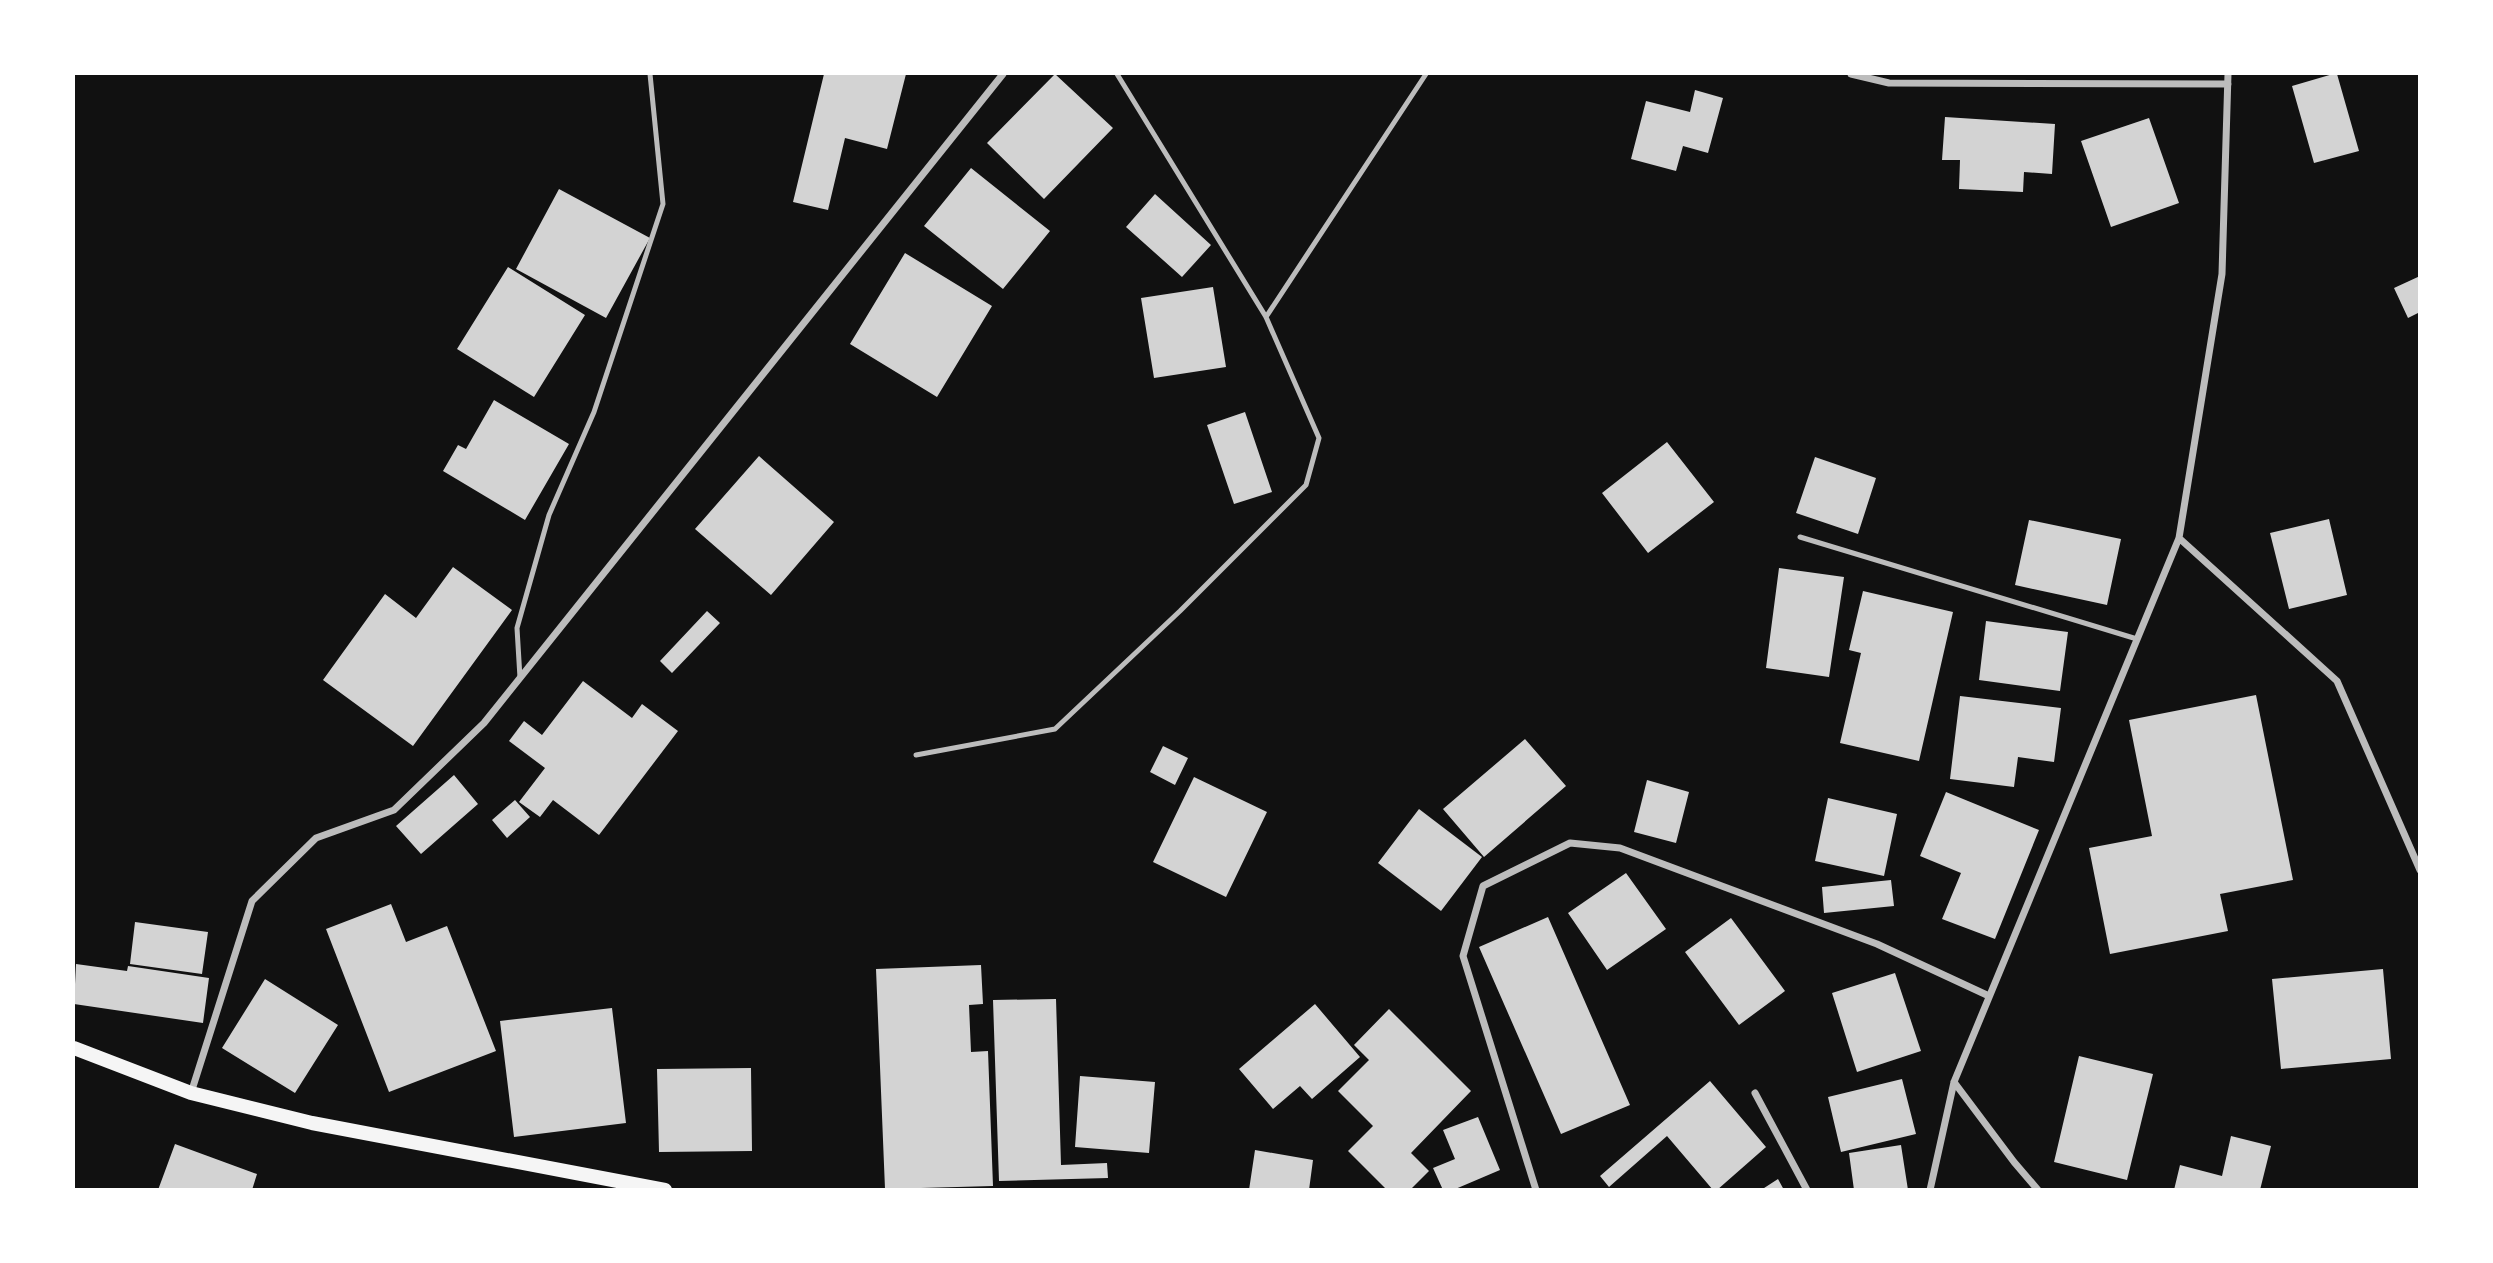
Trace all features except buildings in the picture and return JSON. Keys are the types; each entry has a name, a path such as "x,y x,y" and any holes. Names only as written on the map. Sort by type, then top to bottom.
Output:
{"main road":[{"path":"74,1048 191,1093 312,1123 665,1189"}],"street":[{"path":"191,1093 253,901 316,838 394,810 484,723 1003,74"},
{"path":"1851,74 1889,83 2228,84"},
{"path":"1930,1189 1954,1082 2179,538 2222,274 2228,74"},
{"path":"2179,538 2337,681 2420,870"},
{"path":"1536,1189 1463,956 1483,886 1570,843 1620,848 1877,944 1989,996"},
{"path":"1954,1082 2014,1162 2038,1189"},
{"path":"1755,1093 1807,1189"}],"lane":[{"path":"520,678 517,628 549,515 594,412 663,204 650,74"},
{"path":"916,755 1055,729 1180,611 1306,485 1319,438 1266,317 1117,74"},
{"path":"1266,317 1426,74"},
{"path":"1800,537 2137,639"}]}
